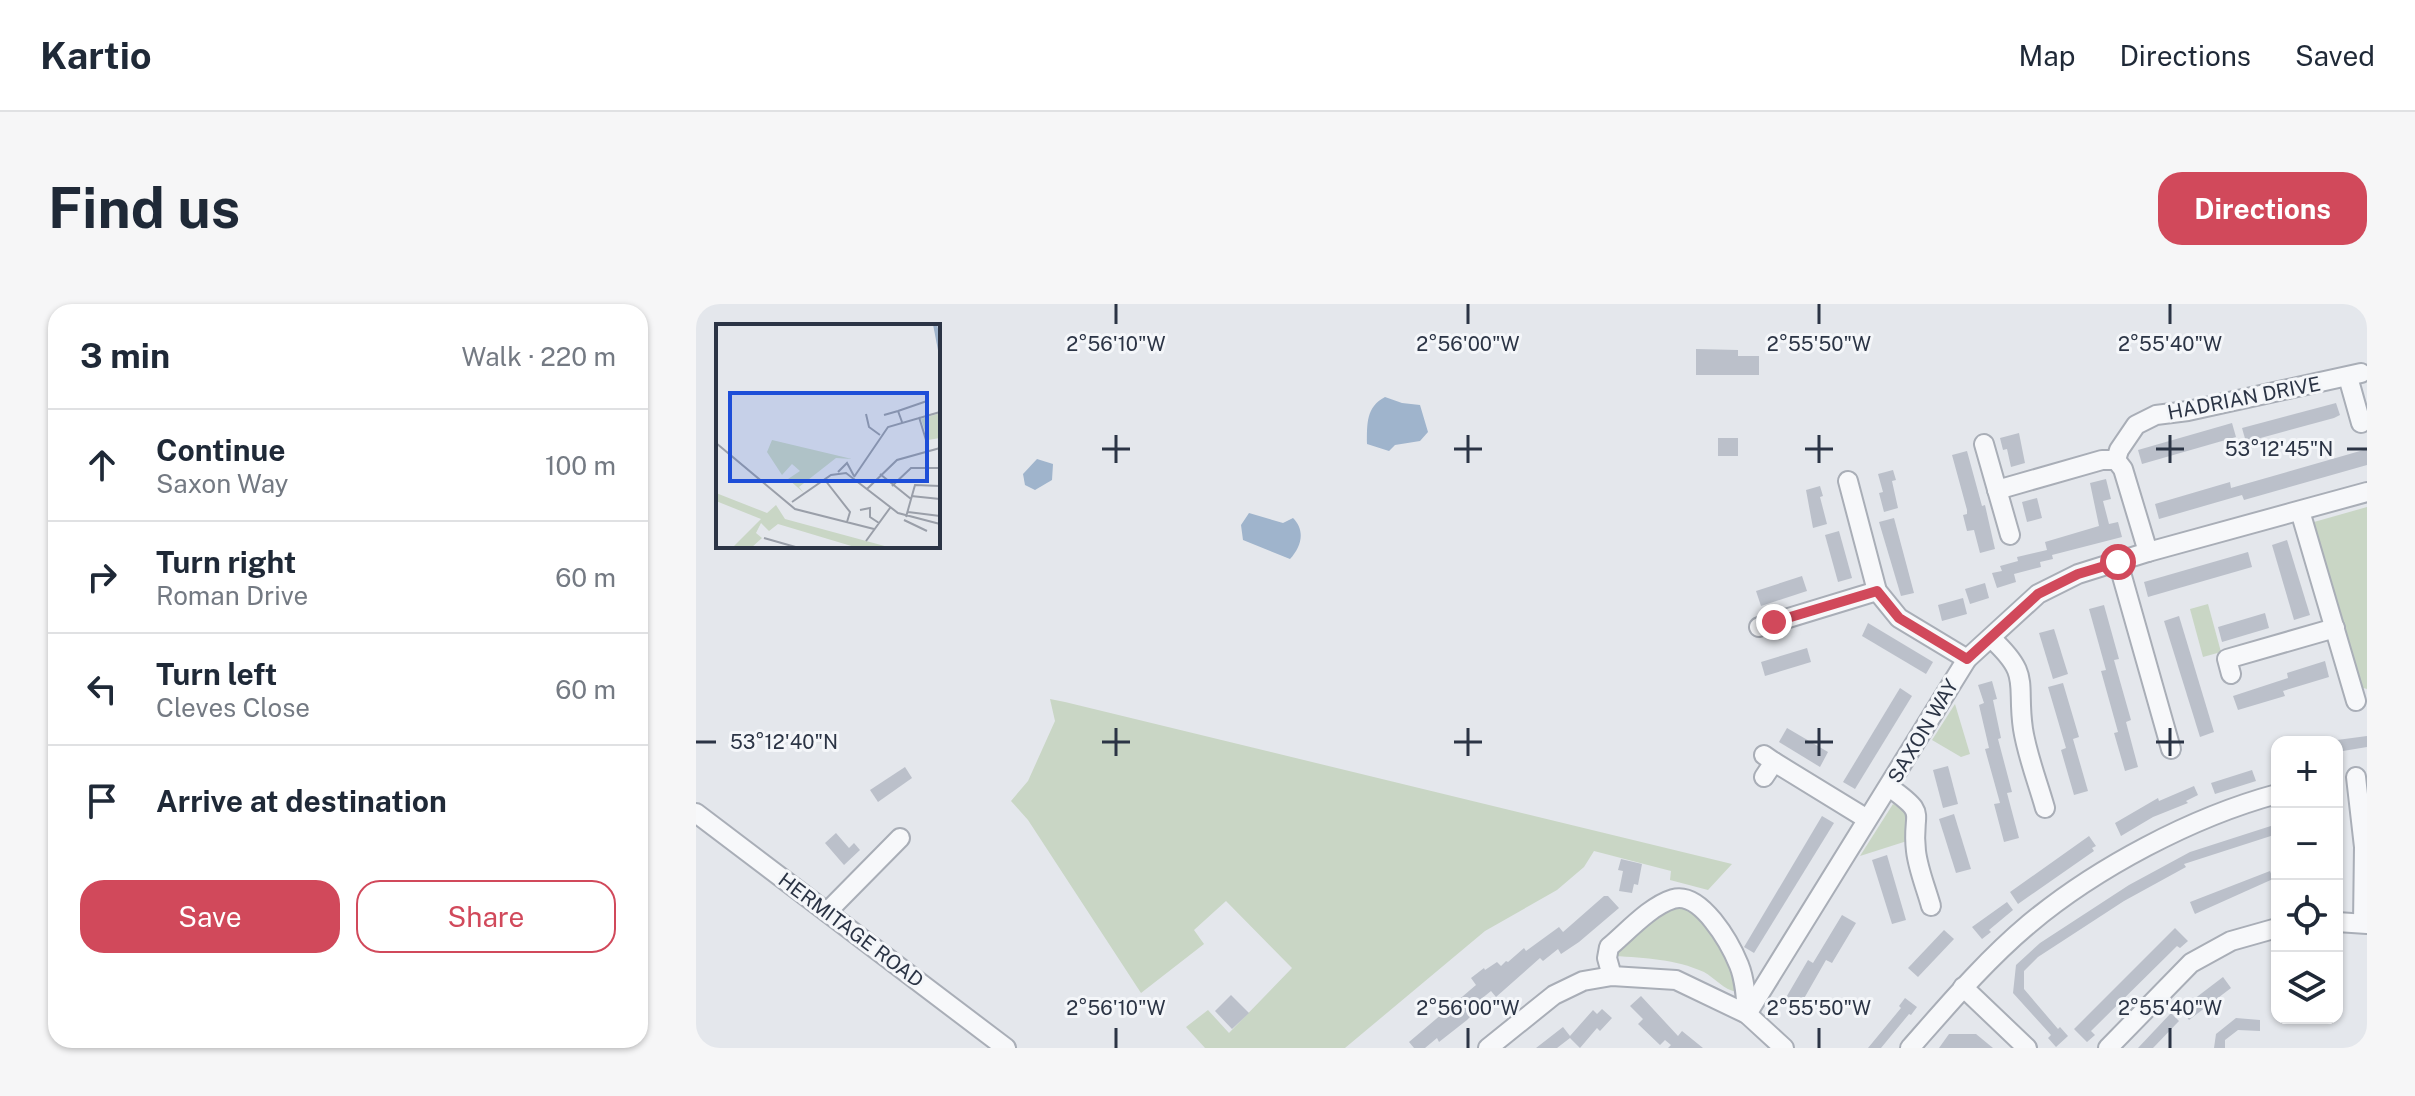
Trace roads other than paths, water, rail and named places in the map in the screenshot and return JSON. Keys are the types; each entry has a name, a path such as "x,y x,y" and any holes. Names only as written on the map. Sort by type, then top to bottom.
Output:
{"street":[{"name":"HADRIAN DRIVE","path":"2116,460 2136,425 2156,415 2188,411 2354,375 2361,423"},
{"path":"1984,444 2010,535"},
{"path":"1997,490 2102,460 2116,460 2123,469 2148,552"},
{"path":"1849,481 1877,591 1899,618 1967,659"},
{"name":"SAXON WAY","path":"1747,1014 1967,659 2038,594 2078,574 2148,552 2367,492"},
{"path":"2300,511 2356,701"},
{"path":"2118,562 2171,749"},
{"path":"1770,629 1877,591"},
{"path":"2231,674 2227,659 2335,628"},
{"path":"1991,638 2010,656 2019,672 2023,730 2039,803"},
{"path":"1767,764 1867,819"},
{"path":"2343,922 2365,924 2361,776"},
{"path":"1889,787 1912,803 1918,818 1916,850 1933,897"},
{"path":"1910,1048 1963,987 2029,924 2106,869 2170,834 2271,796"},
{"name":"HERMITAGE ROAD","path":"696,813 1006,1048"},
{"path":"827,912 900,838"},
{"path":"1612,976 1607,958 1609,947 1660,905 1675,898 1689,899 1707,911 1739,964 1747,1014"},
{"path":"2108,1048 2191,963 2231,941 2271,930"},
{"path":"1499,1045 1554,995 1583,981 1612,976 1676,980 1747,1014 1784,1048"},
{"path":"1963,987 2027,1048"}],"water":[{"path":"1385,397 1420,405 1428,432 1420,441 1395,445 1389,451 1367,444 1371,411"},
{"path":"1037,459 1053,464 1052,480 1035,490 1025,485 1023,474"},
{"path":"1249,513 1283,523 1293,518 1301,534 1290,559 1243,540 1241,525"}]}
